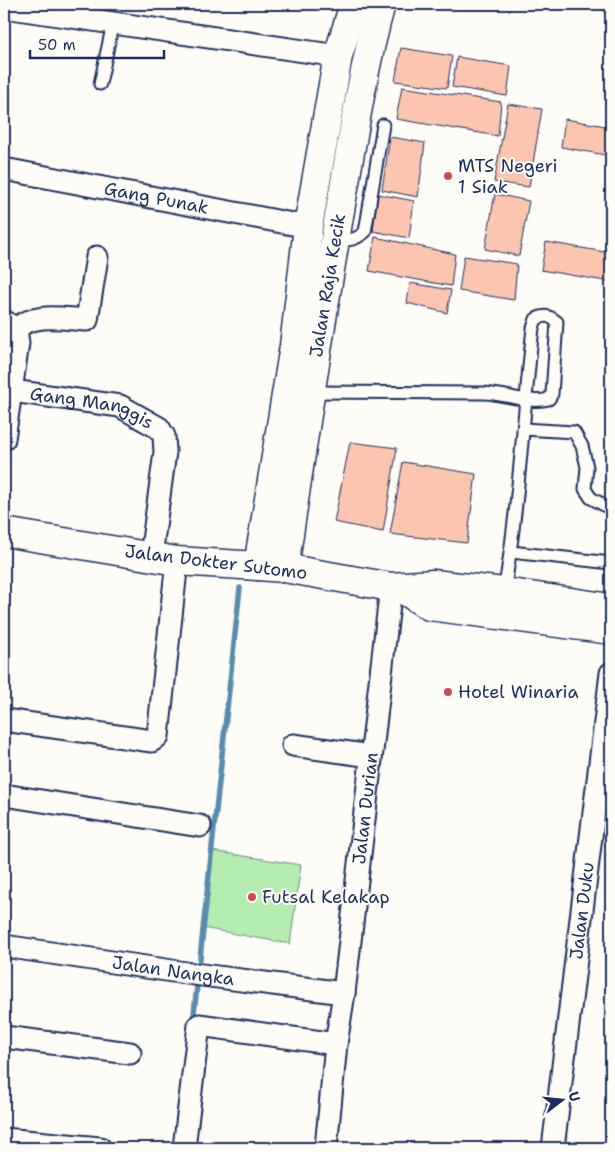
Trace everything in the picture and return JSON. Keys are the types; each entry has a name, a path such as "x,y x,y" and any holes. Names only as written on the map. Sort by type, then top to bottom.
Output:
{"main road":[{"name":"Jalan Raja Kecik","path":"271,567 310,392 305,348 308,226 338,56 354,4"},
{"name":"Jalan Raja Kecik","path":"271,567 305,348 334,240 369,45 381,4"},
{"name":"Jalan Dokter Sutomo","path":"4,532 164,559 271,567 395,587 433,584 504,592 611,608"},
{"name":"Jalan Dokter Sutomo","path":"395,587 430,606 611,630"}],"street":[{"path":"4,7 338,56"},
{"name":"Gang Punak","path":"4,169 308,226"},
{"path":"4,439 18,343 10,325 35,319 87,320 97,257"},
{"name":"Gang Manggis","path":"4,720 152,741 156,739 158,736 164,559 165,452 164,436 159,428 120,406 12,391"},
{"name":"Jalan Durian","path":"326,1148 336,1044 344,993 371,756 395,587"},
{"name":"Jalan Duku","path":"553,1148 611,673"},
{"path":"292,746 371,756"},
{"path":"4,795 200,826"},
{"name":"Jalan Nangka","path":"4,946 344,993"},
{"path":"184,1148 199,1025 336,1044"},
{"path":"4,1037 130,1053"},
{"path":"4,1140 100,1148"}],"lane":[{"path":"100,84 113,23"},
{"path":"334,240 358,238 365,232 383,126"},
{"path":"310,392 484,392 525,400 541,401 549,399 552,394 557,322 550,316 543,316 536,319 533,328 525,400 511,552 504,592"},
{"path":"523,429 574,432 582,446 587,467 585,489 591,498 611,510"},
{"path":"511,552 611,563"}],"green space":[{"name":"Futsal Kelakap","path":"212,851 301,865 290,944 203,928"}],"building":[{"path":"401,48 452,56 447,88 395,81"},
{"path":"457,57 511,66 507,96 452,87"},
{"path":"402,87 501,102 498,136 396,119"},
{"path":"508,104 542,109 529,187 494,182"},
{"path":"565,119 611,127 611,156 561,147"},
{"path":"390,137 425,143 418,197 382,190"},
{"path":"378,194 414,201 409,238 373,231"},
{"path":"495,194 529,201 519,256 485,249"},
{"path":"375,237 455,254 451,286 369,271"},
{"path":"546,242 611,253 611,282 541,270"},
{"path":"464,256 517,264 514,300 459,291"},
{"path":"410,283 451,290 447,313 407,303"},
{"path":"350,442 397,448 383,532 334,522"},
{"path":"403,462 476,474 467,543 390,534"}],"waterway":[{"path":"193,1023 240,588"}],"place":[{"name":"MTS Negeri 1 Siak","path":"448,176"},
{"name":"Hotel Winaria","path":"448,692"},
{"name":"Futsal Kelakap","path":"252,897"}]}
